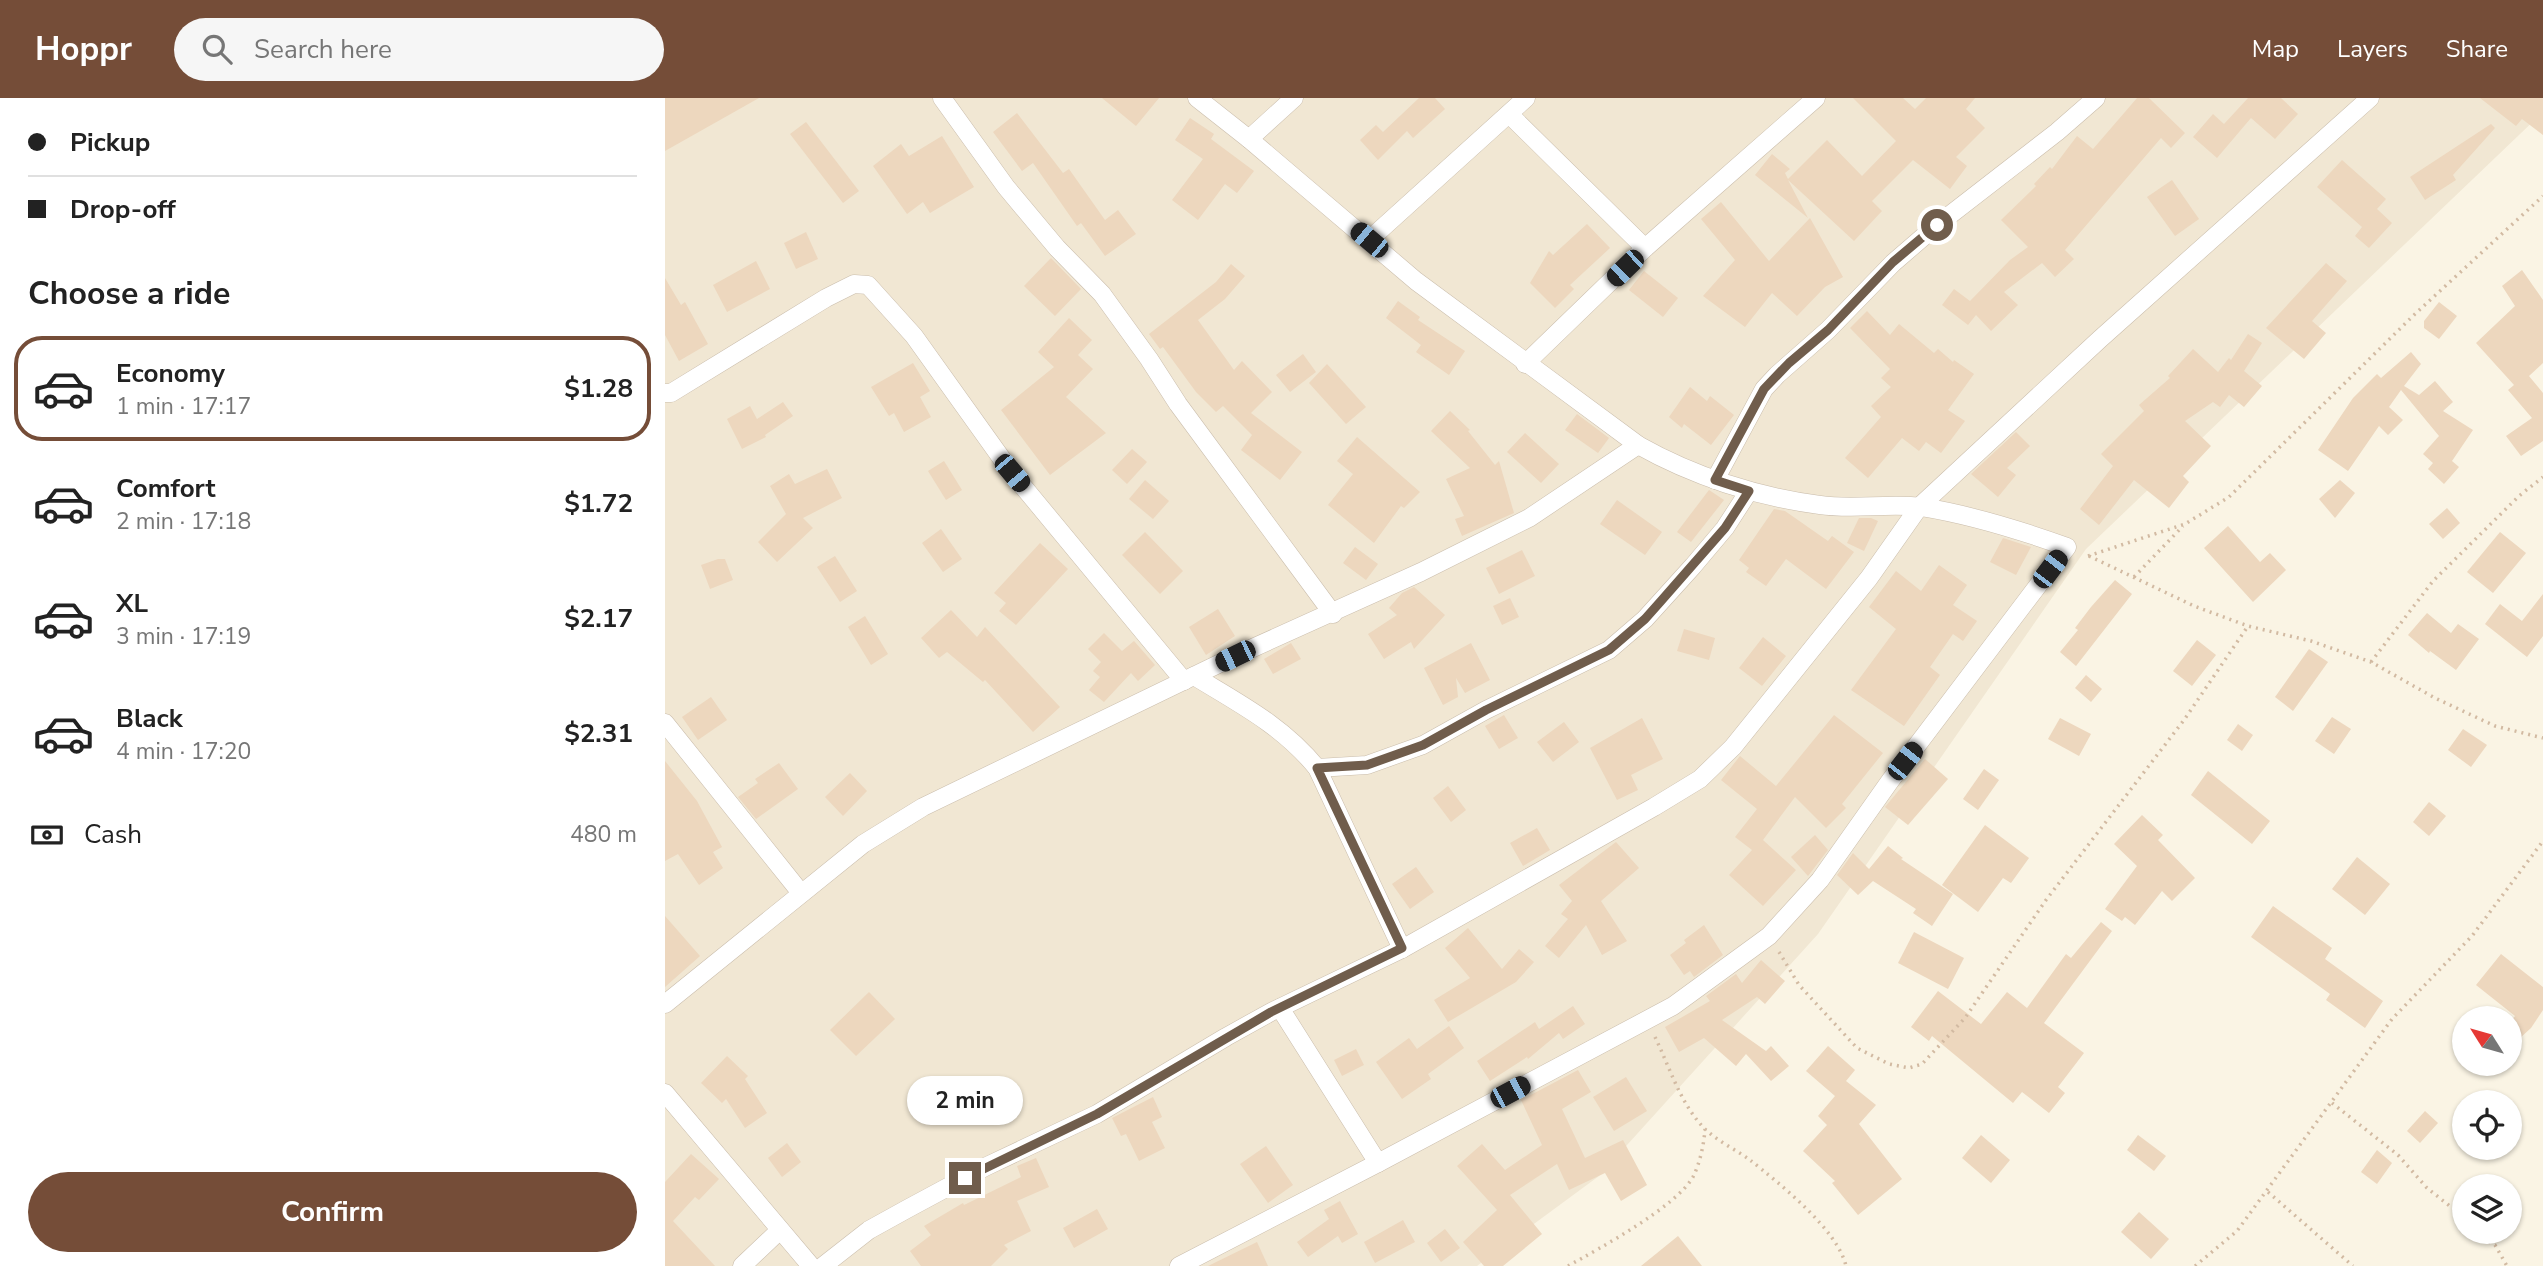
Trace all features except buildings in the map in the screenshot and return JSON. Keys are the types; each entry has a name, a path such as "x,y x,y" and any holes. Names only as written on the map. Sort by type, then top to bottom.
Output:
{"street":[{"path":"942,98 1006,187 1057,248 1102,294 1178,404 1333,614"},
{"path":"1179,1266 1673,1006 1769,936 1820,880 1890,781 2067,547 2033,534 1964,515 1919,507 1821,506 1749,491 1669,463 1638,445 1525,364 1416,281 1249,139 1196,98"},
{"path":"1249,139 1294,98"},
{"path":"1369,240 1526,98"},
{"path":"1525,364 1645,248 1816,98"},
{"path":"1715,480 1764,389 1777,375 1828,330 1893,262 2096,98"},
{"path":"823,1266 869,1230 985,1167 1097,1114 1226,1037 1402,948 1700,779 1733,747 1869,578 1919,507 2100,339 2370,98"},
{"path":"1509,114 1645,248"},
{"path":"665,393 671,393 827,298 854,284 868,285 914,336 1012,473 1189,679 1275,725 1301,748 1317,768 1402,948"},
{"path":"665,1004 863,844 923,807 1189,679 1333,614 1529,518 1638,445"},
{"path":"1317,768 1367,765 1423,745 1486,710 1609,650 1645,619 1685,575 1725,528 1749,491"},
{"path":"665,723 801,893"},
{"path":"1280,1008 1378,1163"},
{"path":"665,1093 811,1266"},
{"path":"742,1266 780,1230"}],"path":[{"path":"2134,577 2185,524 2229,496 2415,314 2543,196"},
{"path":"2371,662 2433,581 2519,496 2543,477"},
{"path":"2088,556 2185,524"},
{"path":"2067,547 2194,607 2248,626 2311,641 2371,662 2435,698 2495,726 2543,738"},
{"path":"1769,936 1799,985 1857,1048 1889,1065 1909,1068 1921,1064 1965,1018 2046,900 2184,720 2248,626"},
{"path":"2195,1266 2237,1231 2392,1019 2472,936 2543,841"},
{"path":"1646,1020 1671,1070 1684,1104 1705,1129 1750,1160 1817,1219 1840,1251 1846,1266"},
{"path":"2332,1103 2398,1155 2427,1188 2452,1209"},
{"path":"1568,1266 1675,1197 1693,1177 1705,1129"},
{"path":"2268,1192 2353,1266"},
{"path":"2493,1244 2507,1266"}],"shaded area":[{"path":"665,98 2543,98 2543,112 2086,549 1818,934 1599,1176 1477,1266 665,1266"}],"route":[{"path":"965,1178 1097,1114 1271,1012 1402,948 1317,768 1367,765 1423,745 1486,710 1609,650 1645,619 1725,528 1749,491 1715,480 1764,389 1789,363 1828,330 1893,262 1937,225"}]}
